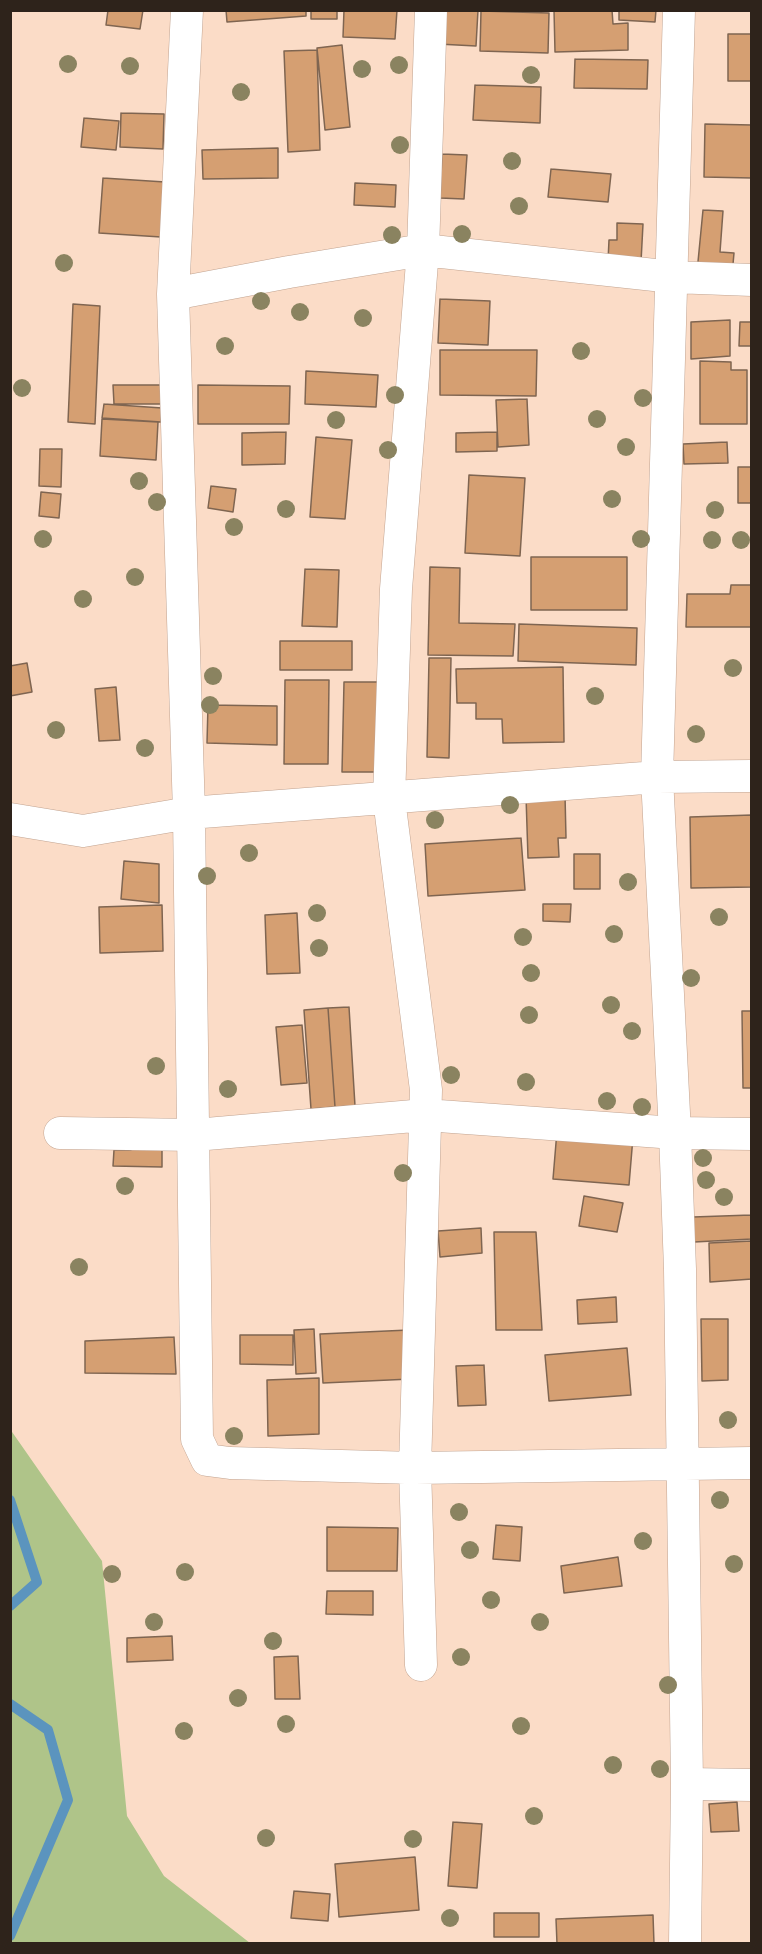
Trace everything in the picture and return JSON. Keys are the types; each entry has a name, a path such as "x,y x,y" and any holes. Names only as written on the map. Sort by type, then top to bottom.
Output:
{"street":[{"path":"186,10 173,294 189,813 195,1135 197,1439 207,1460 230,1463 415,1468 752,1463"},
{"path":"421,1665 415,1468 426,1090 389,799 396,590 423,250 431,10"},
{"path":"680,10 657,777 680,1269 687,1784 685,1944"},
{"path":"173,294 423,250 673,277 752,280"},
{"path":"10,819 83,831 189,813 657,777 752,776"},
{"path":"60,1133 195,1135 425,1115 675,1133 752,1134"},
{"path":"687,1784 752,1785"}],"green space":[{"path":"10,1429 102,1561 127,1816 164,1876 250,1943 11,1943"}],"building":[{"path":"108,10 143,10 140,29 106,25"},
{"path":"226,10 306,10 306,16 227,22"},
{"path":"311,10 337,10 337,19 311,19"},
{"path":"344,10 397,10 395,39 343,37"},
{"path":"439,10 478,10 476,46 438,44"},
{"path":"554,10 612,10 613,24 628,23 628,50 555,52"},
{"path":"619,10 656,10 655,22 619,20"},
{"path":"481,11 549,13 548,53 480,51"},
{"path":"728,34 752,34 752,81 728,81"},
{"path":"342,45 350,127 325,130 317,48"},
{"path":"317,50 320,150 288,152 284,51"},
{"path":"575,59 648,60 647,89 574,88"},
{"path":"475,85 541,87 540,123 473,120"},
{"path":"121,113 164,114 163,149 120,147"},
{"path":"84,118 119,121 116,150 81,147"},
{"path":"705,124 752,125 752,178 704,177"},
{"path":"278,148 278,178 203,179 202,150"},
{"path":"442,154 467,155 464,199 440,198"},
{"path":"551,169 611,174 608,202 548,197"},
{"path":"103,178 165,182 161,237 99,233"},
{"path":"355,183 396,185 395,207 354,205"},
{"path":"703,210 723,211 720,252 734,253 732,275 697,272"},
{"path":"617,223 643,224 641,262 608,261 609,240 617,240"},
{"path":"440,299 490,301 488,345 438,343"},
{"path":"73,304 100,306 95,424 68,422"},
{"path":"730,320 730,356 691,359 691,322"},
{"path":"740,322 752,322 752,346 739,346"},
{"path":"440,350 537,350 536,396 440,395"},
{"path":"700,361 731,362 731,370 747,370 747,424 700,424"},
{"path":"306,371 378,375 376,407 305,404"},
{"path":"113,385 164,385 164,404 114,404"},
{"path":"198,385 290,386 289,424 198,424"},
{"path":"527,399 529,445 498,447 496,400"},
{"path":"104,404 162,408 161,422 102,418"},
{"path":"102,419 158,422 156,460 100,456"},
{"path":"286,432 285,464 242,465 242,433"},
{"path":"497,432 497,451 456,452 456,433"},
{"path":"316,437 352,440 345,519 310,517"},
{"path":"727,442 728,463 684,464 683,444"},
{"path":"40,449 62,449 61,487 39,486"},
{"path":"738,467 752,467 752,503 738,503"},
{"path":"469,475 525,478 520,556 465,553"},
{"path":"211,486 236,489 233,512 208,508"},
{"path":"41,492 61,494 59,518 39,516"},
{"path":"531,557 627,557 627,610 531,610"},
{"path":"430,567 460,568 459,623 515,624 513,656 428,655"},
{"path":"305,569 339,570 337,627 302,626"},
{"path":"731,585 752,585 752,627 686,627 687,594 730,594"},
{"path":"519,624 637,628 636,665 518,661"},
{"path":"280,641 352,641 352,670 280,670"},
{"path":"429,658 451,658 449,758 427,757"},
{"path":"27,663 32,692 10,696 10,666"},
{"path":"563,667 564,742 503,743 502,719 476,719 476,703 457,703 456,669"},
{"path":"285,680 329,680 328,764 284,764"},
{"path":"344,682 383,682 381,772 342,772"},
{"path":"116,687 120,740 99,741 95,689"},
{"path":"208,705 277,706 277,745 207,743"},
{"path":"565,795 566,838 558,838 559,857 528,858 526,796"},
{"path":"752,815 752,887 691,888 690,817"},
{"path":"521,838 525,890 428,896 425,844"},
{"path":"574,854 600,854 600,889 574,889"},
{"path":"124,861 159,864 159,903 121,899"},
{"path":"543,904 571,904 570,922 543,921"},
{"path":"162,905 163,951 100,953 99,907"},
{"path":"297,913 300,973 267,974 265,915"},
{"path":"349,1007 355,1106 335,1107 328,1008"},
{"path":"328,1008 335,1107 311,1109 304,1010"},
{"path":"742,1011 752,1011 752,1088 743,1088"},
{"path":"302,1025 307,1083 281,1085 276,1027"},
{"path":"557,1131 633,1137 629,1185 553,1179"},
{"path":"131,1138 162,1138 162,1167 113,1166 114,1150 131,1150"},
{"path":"584,1196 623,1203 617,1232 579,1226"},
{"path":"751,1215 752,1239 694,1242 693,1217"},
{"path":"481,1228 482,1253 440,1257 438,1231"},
{"path":"494,1232 536,1232 542,1330 496,1330"},
{"path":"752,1241 752,1279 710,1282 709,1243"},
{"path":"616,1297 617,1322 578,1324 577,1300"},
{"path":"701,1319 728,1319 728,1380 702,1381"},
{"path":"314,1329 316,1373 296,1374 294,1330"},
{"path":"409,1330 411,1379 323,1383 320,1334"},
{"path":"240,1335 293,1335 293,1365 240,1364"},
{"path":"174,1337 176,1374 85,1373 85,1341"},
{"path":"627,1348 631,1395 549,1401 545,1355"},
{"path":"484,1365 486,1405 458,1406 456,1366"},
{"path":"319,1378 319,1434 268,1436 267,1380"},
{"path":"496,1525 522,1527 520,1561 493,1559"},
{"path":"327,1527 398,1528 397,1571 327,1571"},
{"path":"618,1557 622,1586 564,1593 561,1566"},
{"path":"327,1591 373,1591 373,1615 326,1614"},
{"path":"172,1636 173,1660 127,1662 127,1638"},
{"path":"298,1656 300,1699 275,1699 274,1657"},
{"path":"737,1802 739,1831 711,1832 709,1804"},
{"path":"453,1822 482,1824 477,1888 448,1886"},
{"path":"415,1857 419,1910 339,1917 335,1864"},
{"path":"294,1891 330,1894 328,1921 291,1918"},
{"path":"494,1913 539,1913 539,1937 494,1937"},
{"path":"653,1915 654,1944 557,1944 556,1919"}],"waterway":[{"path":"10,1500 37,1582 10,1606"},
{"path":"10,1704 48,1730 68,1800 10,1936"}]}
